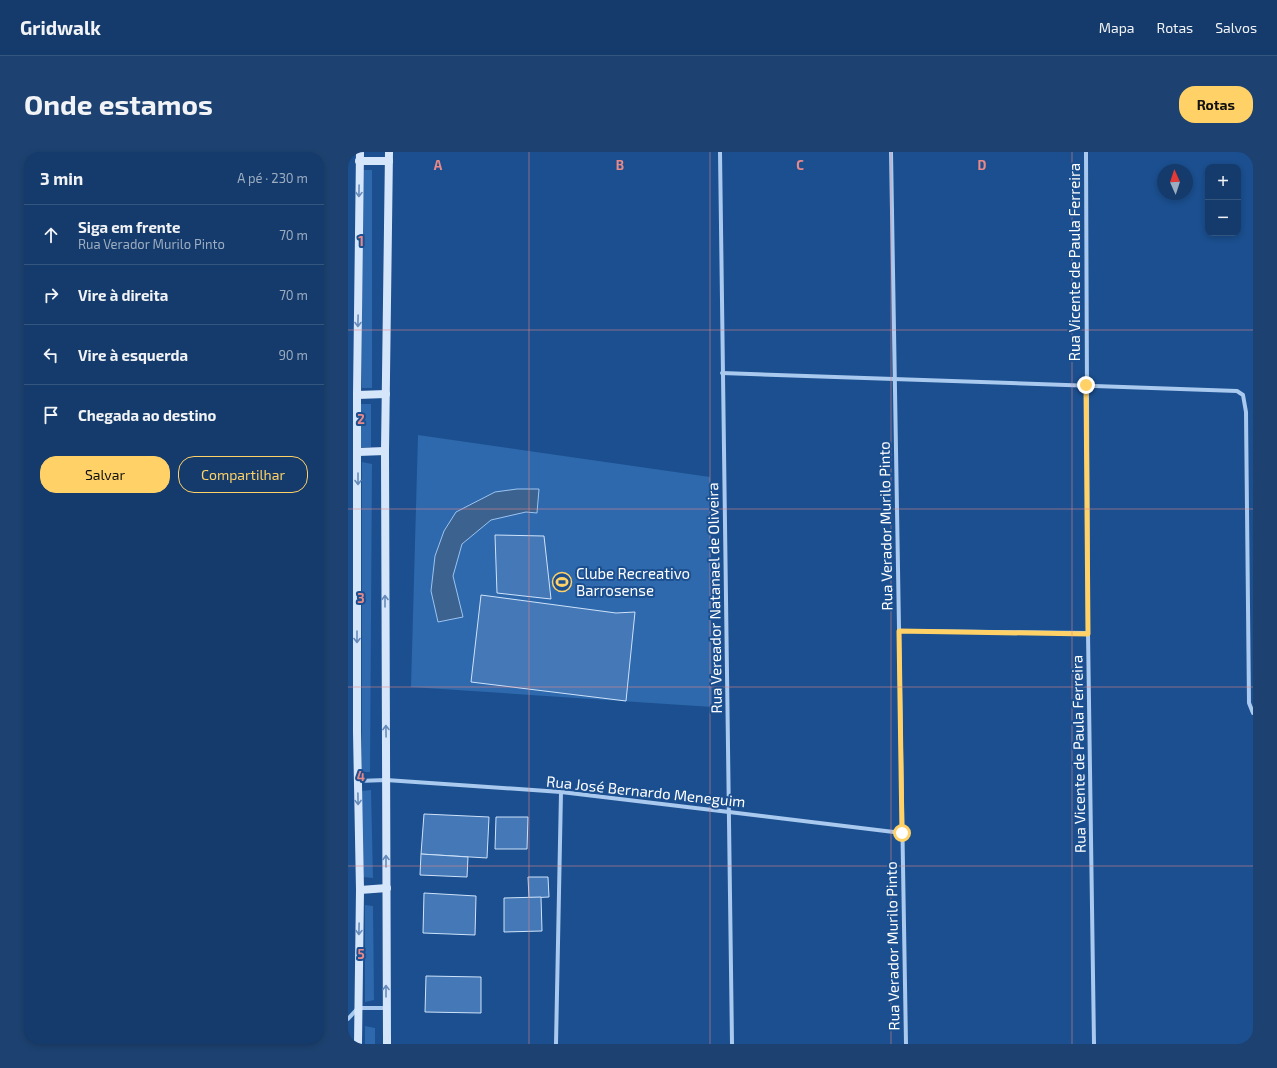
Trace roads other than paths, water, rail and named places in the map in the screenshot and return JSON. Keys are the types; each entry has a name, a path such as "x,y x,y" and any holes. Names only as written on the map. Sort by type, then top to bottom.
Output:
{"main road":[{"path":"387,1044 385,451 389,152"},
{"path":"358,1044 360,890 358,781 357,395 359,156 389,161"},
{"path":"357,395 386,394"},
{"path":"358,452 385,451"},
{"path":"360,890 386,888"}],"street":[{"name":"Rua Vereador Natanael de Oliveira","path":"720,152 732,1044"},
{"name":"Rua Verador Murilo Pinto","path":"891,152 906,1044"},
{"name":"Rua Vicente de Paula Ferreira","path":"1086,152 1088,634 1094,1044"},
{"path":"722,374 1231,390 1243,395 1246,412 1249,703 1253,713"},
{"path":"899,631 1088,634"},
{"name":"Rua José Bernardo Meneguim","path":"358,781 386,780 561,792 902,833"},
{"path":"556,1044 561,792"},
{"path":"348,1019 358,1008 386,1008"}],"place":[{"name":"Clube Recreativo Barrosense","path":"562,582"}]}
